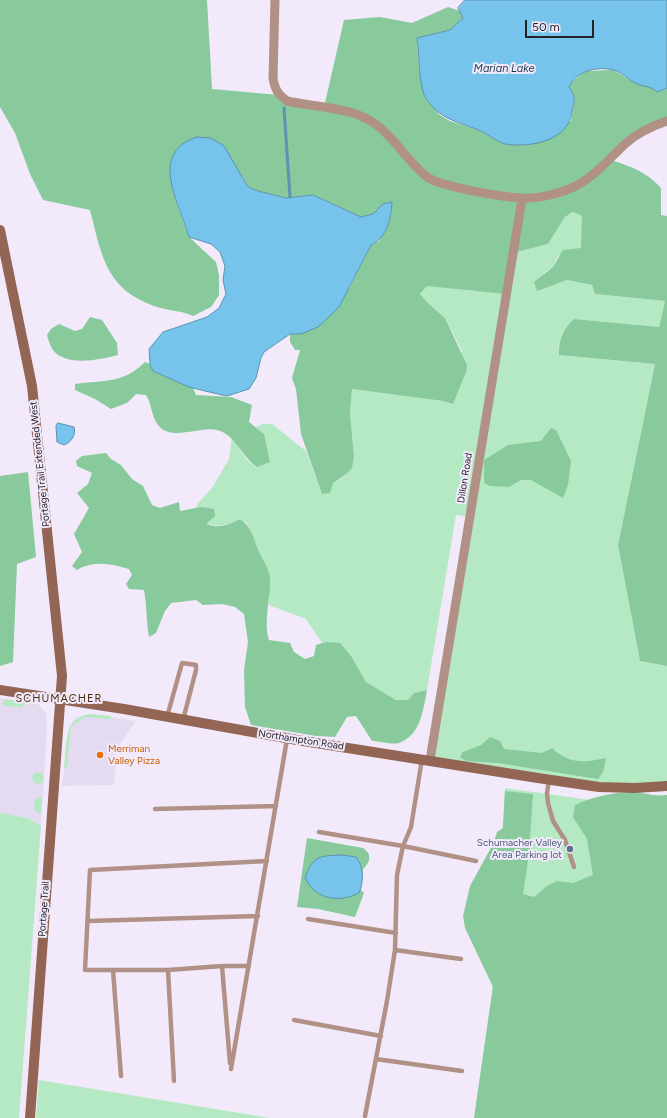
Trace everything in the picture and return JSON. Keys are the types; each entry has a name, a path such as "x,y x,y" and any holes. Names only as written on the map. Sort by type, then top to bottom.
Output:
{"main road":[{"name":"Portage Trail Extended West","path":"0,230 33,393 61,662 62,676 60,700"},
{"name":"Northampton Road","path":"0,690 167,717 287,739 549,780 603,787 667,786"},
{"name":"Portage Trail","path":"30,1118 60,700"}],"street":[{"path":"275,0 273,78 275,91 287,101 355,114 374,123 390,136 405,156 428,178 455,187 522,199 558,193 575,186 598,171 625,144 648,128 667,121"},
{"name":"Dillon Road","path":"426,760 522,199"}],"lane":[{"path":"167,717 182,663 193,663 196,665 196,670 183,720"},
{"path":"222,966 231,1068 287,739"},
{"path":"365,1116 381,1036 395,950 397,875 403,846 411,827 426,760"},
{"path":"549,780 547,792 548,803 553,822 565,840 574,867"},
{"path":"155,809 276,806"},
{"path":"319,832 403,846 476,861"},
{"path":"249,966 222,966 168,970 85,970 90,870 267,861"},
{"path":"88,921 258,916"},
{"path":"308,919 396,933"},
{"path":"395,950 461,959"},
{"path":"113,970 121,1076"},
{"path":"168,970 174,1080"},
{"path":"294,1020 381,1036"},
{"path":"376,1060 462,1071"}],"shaded area":[{"path":"0,698 38,704 46,713 47,729 41,826 28,818 0,813"},
{"path":"90,714 136,721 117,749 114,785 62,786 69,726 76,718"}],"green space":[{"path":"0,0 207,0 212,89 279,95 324,107 344,20 380,17 412,23 448,7 460,11 463,18 450,30 417,38 419,67 424,96 440,115 450,121 481,131 504,144 527,145 571,121 574,99 572,91 569,87 571,83 585,71 613,70 636,83 652,87 657,92 667,88 667,121 647,129 611,160 638,170 656,182 661,188 661,215 667,216 667,666 640,661 618,545 655,364 559,355 559,344 562,335 574,319 659,327 665,301 595,294 592,285 567,280 537,291 534,282 553,267 563,250 581,248 582,216 573,212 565,217 548,244 513,253 506,294 427,286 420,294 445,318 467,365 466,372 453,404 443,401 352,389 350,413 354,456 352,468 333,483 330,493 322,494 301,434 296,389 292,378 300,350 295,350 290,342 290,334 301,334 350,287 371,245 379,241 383,204 373,214 361,217 313,195 286,198 258,191 248,187 243,177 175,199 189,237 216,262 219,275 219,295 211,307 193,316 159,308 138,299 125,290 115,280 108,268 98,242 90,210 43,200 30,174 15,133 0,107"},
{"path":"573,212 583,216 581,248 558,256 553,267 544,273 536,290 567,280 592,285 595,294 665,301 659,327 574,319 567,326 560,339 559,355 655,364 618,545 640,661 667,666 667,786 635,788 430,760 470,517 456,515 427,690 414,693 408,700 396,700 366,682 358,671 326,642 322,643 306,619 269,605 270,578 267,566 260,554 247,523 240,519 223,525 215,526 205,524 201,507 196,508 198,503 212,488 229,459 232,437 247,460 256,467 270,462 264,434 256,427 263,424 272,424 306,451 322,494 333,483 345,476 354,456 350,413 352,389 443,401 453,404 462,351 445,318 420,294 427,285 475,291 513,253 548,244 565,217"},
{"path":"90,317 102,320 117,343 118,355 81,361 66,359 53,350 47,335 51,329 59,324 75,331 82,329"},
{"path":"145,362 150,364 154,371 193,388 196,395 231,397 252,405 249,422 264,434 270,462 257,467 229,436 217,430 210,429 178,433 163,430 156,421 146,395 136,394 127,403 111,409 95,399 75,390 75,384 121,378 137,369"},
{"path":"551,428 556,430 571,461 568,485 563,498 531,480 521,480 509,487 490,486 484,483 484,460 508,445 541,441"},
{"path":"106,453 111,459 121,465 132,479 143,486 152,505 160,508 179,502 180,511 201,507 214,509 215,516 206,524 215,526 223,526 240,519 243,521 251,531 267,566 270,578 267,618 267,633 269,640 290,643 294,652 305,659 314,656 316,645 326,642 340,643 351,656 366,682 396,700 408,700 414,693 427,690 420,721 412,734 399,743 393,744 372,741 356,716 347,717 335,737 316,736 251,725 245,707 244,670 248,642 244,614 235,607 222,604 203,605 196,600 171,603 165,611 156,633 149,637 144,590 129,589 126,584 132,575 129,569 109,564 90,565 77,570 72,566 82,552 74,534 89,508 77,493 88,484 92,473 77,466 76,461 82,456"},
{"path":"28,472 36,557 17,564 13,662 0,666 0,476"},
{"path":"5,699 23,702 23,707 4,706 3,703"},
{"path":"90,714 111,716 111,719 85,717 71,727 67,767 64,768 66,742 70,727 81,717"},
{"path":"490,737 500,741 504,749 542,753 552,748 564,757 577,761 591,761 606,758 603,772 598,779 498,763 466,761 460,757 463,752 481,745"},
{"path":"38,772 42,774 44,778 42,782 38,784 34,782 32,778 34,774"},
{"path":"505,788 604,802 566,1118 474,1118 492,992"},
{"path":"505,791 533,794 529,854 523,894 534,897 547,886 557,881 573,883 593,875 587,839 573,817 575,805 608,794 635,792 667,795 667,1118 474,1118 493,987 465,928 463,916 470,886 494,842 497,832 503,828"},
{"path":"38,797 42,798 41,812 39,814 34,809 35,799"},
{"path":"0,813 28,818 41,826 19,1118 0,1118"},
{"path":"307,838 363,848 368,853 369,861 363,869 361,890 364,893 355,917 318,909 297,907"},
{"path":"39,1080 51,1082 270,1118 36,1118"}],"water":[{"name":"Marian Lake","path":"465,0 667,0 667,88 657,92 637,84 619,72 613,70 594,69 588,71 577,77 569,87 574,96 572,112 569,122 556,136 525,145 502,143 481,131 442,115 426,99 422,88 417,38 450,30 463,18 458,8"},
{"path":"197,137 211,138 224,146 248,187 258,191 286,198 313,195 361,217 373,214 383,204 392,202 391,215 387,227 381,237 371,245 339,307 318,327 301,334 290,334 264,352 256,378 249,389 227,396 189,387 153,371 150,365 149,349 163,332 207,317 219,308 226,294 223,280 225,266 220,252 211,244 189,237 174,195 171,181 170,167 173,155 182,145"},
{"path":"58,423 74,427 73,438 64,445 57,442 56,426"},
{"path":"342,855 356,857 361,865 362,884 359,893 344,898 329,898 315,891 305,878 314,861 318,858"}],"waterway":[{"path":"284,108 290,197"}],"place":[{"name":"Merriman Valley Pizza","path":"100,755"},
{"name":"Schumacher Valley Area Parking lot","path":"570,849"}],"district":[{"name":"SCHUMACHER","path":"59,699"}]}
